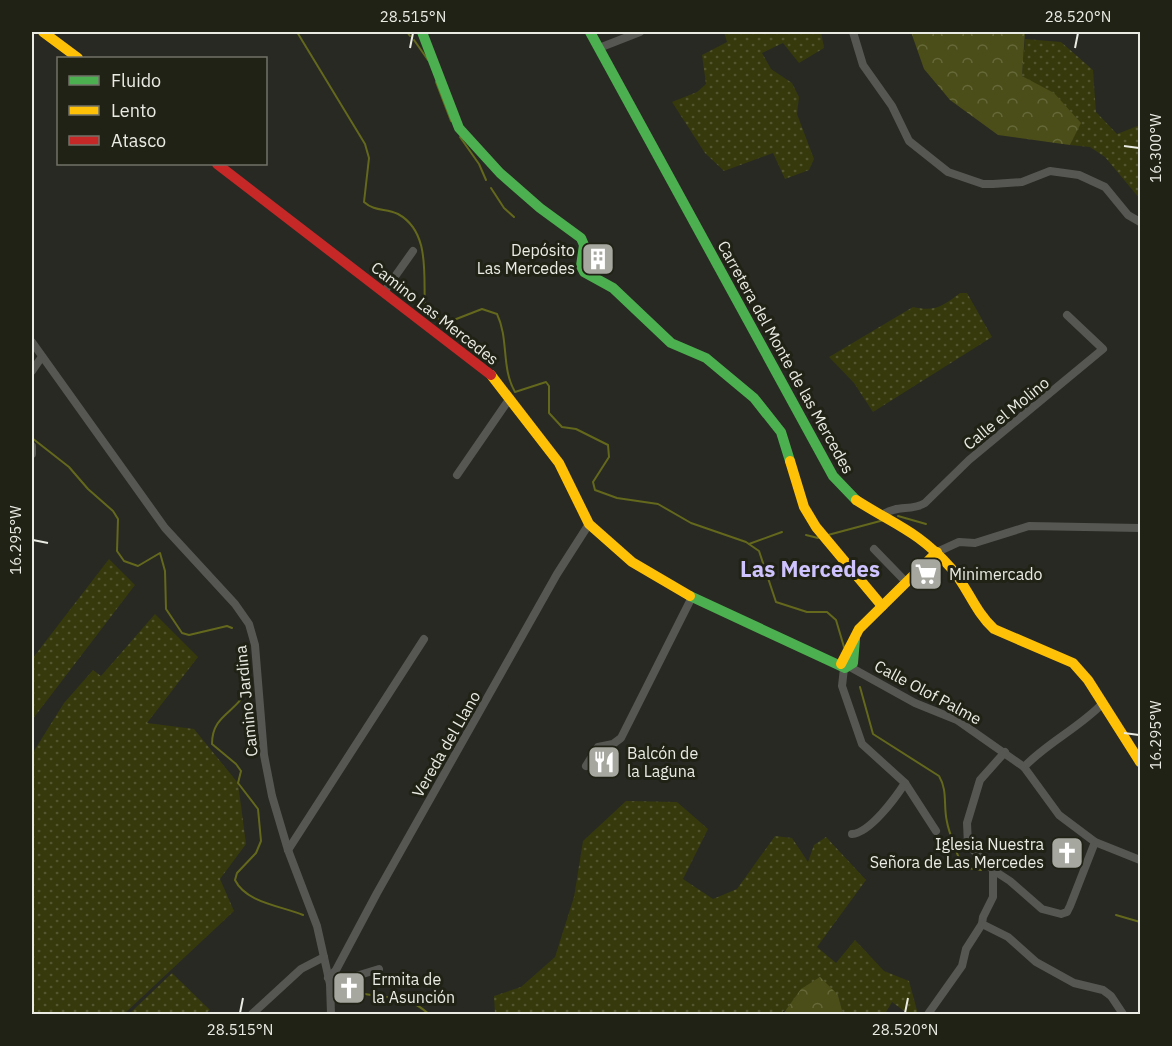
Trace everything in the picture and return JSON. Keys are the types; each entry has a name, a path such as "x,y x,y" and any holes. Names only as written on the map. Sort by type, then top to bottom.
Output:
{"main road":[{"path":"42,32 77,57"},
{"path":"422,32 459,128 500,173 540,208 581,238 584,245 581,266 584,272 613,288 671,343 705,358 754,398 781,432 804,507 816,527 882,606"},
{"name":"Carretera del Monte de las Mercedes","path":"590,32 833,476 843,489 858,501 921,536 956,574 986,622 1004,634 1073,663 1103,703 1140,762"},
{"name":"Camino Las Mercedes","path":"218,165 479,364 510,399 560,464 589,524 632,562 692,597 806,648 826,660 847,663"},
{"path":"847,663 859,629 937,552"}],"street":[{"path":"599,48 639,32"},
{"path":"853,32 863,65 892,106 909,141 948,172 983,184 1022,182 1050,171 1079,175 1105,187 1128,215 1140,222"},
{"path":"384,292 414,251"},
{"name":"Calle el Molino","path":"884,514 890,510 920,506 925,503 969,460 1103,350 1067,315"},
{"name":"Camino Jardina","path":"32,342 41,358 165,528 235,604 249,624 255,645 264,755 272,796 288,850 317,926 329,981 331,1014"},
{"path":"32,371 41,358"},
{"path":"457,475 510,399"},
{"path":"32,446 32,454"},
{"name":"Vereda del Llano","path":"329,981 557,574 589,524"},
{"path":"937,552 959,542 975,543 1029,526 1140,528"},
{"path":"874,549 906,582"},
{"path":"586,766 598,747 614,744 621,738 692,597"},
{"path":"288,850 424,639"},
{"path":"847,663 842,686 862,744 905,783 936,831"},
{"name":"Calle Olof Palme","path":"847,663 915,703 957,720 1005,752 1024,767 1059,815 1095,842 1140,860"},
{"path":"1024,767 1039,751 1086,720 1103,703"},
{"path":"1005,752 980,780 967,823 968,844 993,870 1010,881 1042,909 1061,914 1067,912 1070,906 1095,842"},
{"path":"852,834 861,831 875,820 905,783"},
{"path":"928,1014 962,966 966,949 982,924 983,916 993,897 993,870"},
{"path":"982,924 1008,937 1046,967 1074,983 1102,990 1111,996 1123,1014"},
{"path":"252,1014 301,969 324,957"},
{"path":"329,981 379,969"}],"green space":[{"path":"724,32 821,32 824,48 799,63 783,43 762,53 771,69 792,83 799,97 797,114 814,159 809,170 785,179 773,153 724,171 705,153 672,102 697,92 706,84 702,55 727,42"},
{"path":"911,32 1025,32 1022,76 1054,93 1081,123 1070,145 998,135 950,100 924,69"},
{"path":"1025,39 1061,42 1093,70 1096,112 1117,134 1140,125 1140,199 1105,157 1090,147 1070,145 1080,123 1022,76"},
{"path":"960,293 967,293 992,337 873,412 854,383 829,357 913,307 927,309 938,307"},
{"path":"109,559 135,585 32,720 32,659"},
{"path":"155,614 198,657 147,723 194,729 238,783 246,844 220,879 234,911 124,1014 32,1014 32,754 64,703 93,670 101,676"},
{"path":"626,801 677,802 708,829 683,879 713,899 737,889 775,836 792,838 808,862 814,845 826,837 866,880 817,947 836,963 855,940 884,971 909,981 918,1014 908,1014 892,1002 885,1014 843,1014 838,995 783,1011 783,1014 495,1014 494,996 521,987 555,957 574,897 583,841"},
{"path":"172,973 210,1010 205,1014 129,1014"},
{"path":"820,977 838,995 843,1014 783,1014 801,989"}],"waterway":[{"path":"297,32 365,144 369,158 364,202 372,207 398,214 409,222 416,232 421,243 425,307 429,314 446,323 482,309 497,314 503,333 508,373 515,392 546,382 549,386 549,413 562,427 576,429 608,445 609,457 593,482 595,490 617,498 658,504 691,523 746,542 759,551 776,602 807,612 827,612 836,620 844,647"},
{"path":"407,32 410,36"},
{"path":"414,40 428,60"},
{"path":"436,82 451,121"},
{"path":"460,137 479,164 486,180"},
{"path":"491,188 504,208 514,217"},
{"path":"32,438 69,467 88,489 113,511 118,519 117,551 124,561 138,566 160,553 165,571 166,609 182,633 189,635 227,626 232,628"},
{"path":"898,516 926,524"},
{"path":"828,535 884,520"},
{"path":"749,544 782,532"},
{"path":"806,535 818,538"},
{"path":"244,648 248,685 242,698 216,726 212,744 241,771 238,783 258,809 261,841 256,853 237,873 235,880 240,888 256,899 303,915"},
{"path":"860,687 873,734 939,776 943,787 948,825 961,863 971,869 981,870"},
{"path":"1116,915 1140,922"},
{"path":"361,993 404,999 429,1014"}],"traffic: fast":[{"path":"422,32 459,128 500,173 540,208 581,238 584,245 581,266 584,272 613,288 671,343 706,358 754,398 781,432 790,461"},
{"path":"590,32 833,476 856,500"},
{"path":"690,596 845,668 853,663 855,639"}],"traffic: slow":[{"path":"43,32 77,57"},
{"path":"491,375 559,463 589,524 632,562 690,596"},
{"path":"790,461 804,507 816,527 882,606"},
{"path":"856,500 906,529 939,555 957,575 982,615 994,629 1073,663 1088,680 1140,762"},
{"path":"841,664 859,629 937,552"}],"traffic: jam":[{"path":"218,165 491,375"}],"place":[{"name":"Depósito Las Mercedes","path":"598,259"},
{"name":"Minimercado","path":"926,574"},
{"name":"Balcón de la Laguna","path":"604,762"},
{"name":"Iglesia Nuestra Señora de Las Mercedes","path":"1067,853"},
{"name":"Ermita de la Asunción","path":"349,988"}],"district":[{"name":"Las Mercedes","path":"810,569"}]}
